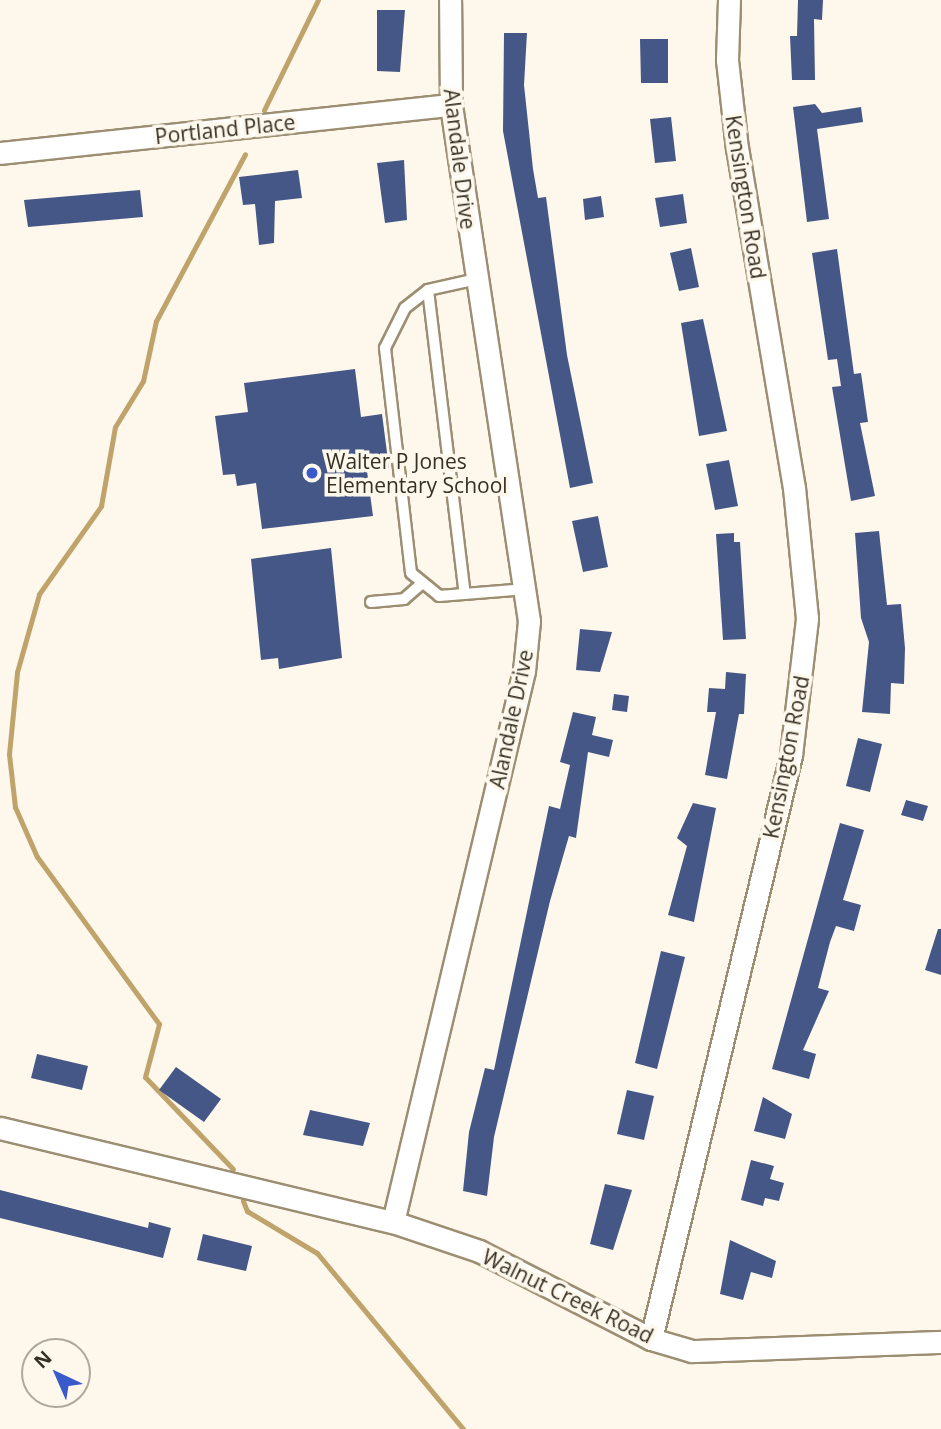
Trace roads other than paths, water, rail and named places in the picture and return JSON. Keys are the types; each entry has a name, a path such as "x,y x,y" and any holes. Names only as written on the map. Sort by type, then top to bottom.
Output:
{"street":[{"name":"Alandale Drive","path":"393,1222 524,671 527,589 450,105 450,0"},
{"name":"Kensington Road","path":"651,1339 791,755 807,618 795,500 737,149 727,60 729,0"},
{"name":"Portland Place","path":"0,153 450,105"},
{"name":"Walnut Creek Road","path":"0,1128 393,1222 541,1279 651,1339 692,1351 941,1342"}],"lane":[{"path":"477,279 428,290 405,308 385,348 411,572 420,585 439,596 527,589"},
{"path":"428,290 466,594"},
{"path":"371,602 404,599 420,585"}],"waterway":[{"path":"264,110 318,0"},
{"path":"233,1169 145,1077 159,1024 37,857 15,807 9,754 17,672 39,594 101,506 115,427 143,381 156,321 245,154"},
{"path":"243,1201 247,1211 317,1253 463,1429"}],"place":[{"name":"Walter P Jones Elementary School","path":"312,473"}]}
